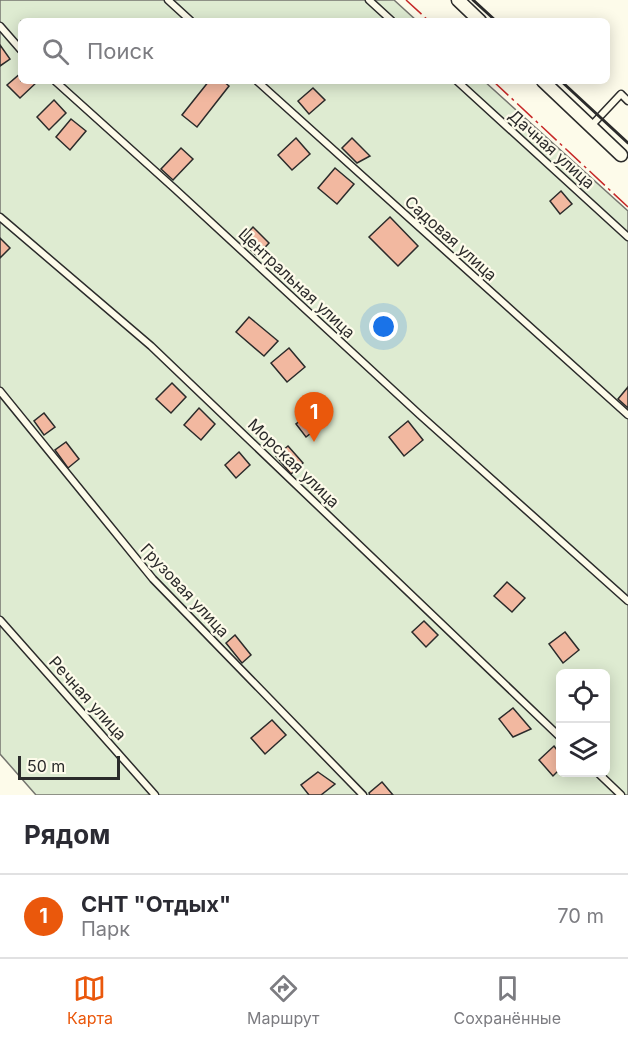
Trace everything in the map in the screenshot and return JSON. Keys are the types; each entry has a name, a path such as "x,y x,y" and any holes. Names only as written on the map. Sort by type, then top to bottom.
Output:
{"street":[{"path":"458,0 477,18"},
{"path":"546,84 621,155"}],"lane":[{"path":"168,0 188,18"},
{"path":"369,0 389,18"},
{"path":"0,27 18,47"},
{"name":"Центральная улица","path":"59,84 420,415 628,601"},
{"name":"Садовая улица","path":"260,84 628,415"},
{"name":"Дачная улица","path":"461,84 628,237"},
{"path":"591,126 621,94 628,101"},
{"name":"Морская улица","path":"0,217 152,346 556,732"},
{"name":"Грузовая улица","path":"0,392 153,579 363,795"},
{"name":"Речная улица","path":"0,620 155,795"},
{"path":"602,777 621,795"}],"green space":[{"path":"0,0 394,0 414,18 18,18 18,84 487,84 628,211 628,795 36,795 0,754"}],"building":[{"path":"0,45 10,59 0,66"},
{"path":"18,76 18,84 35,84 20,98 7,85"},
{"path":"207,84 229,86 197,127 182,115"},
{"path":"313,88 325,100 309,114 298,101"},
{"path":"54,100 66,113 49,130 37,117"},
{"path":"71,119 86,131 70,150 56,137"},
{"path":"296,138 310,154 292,170 278,155"},
{"path":"352,138 370,156 357,163 342,148"},
{"path":"181,148 193,159 173,180 161,169"},
{"path":"335,168 354,184 337,204 318,188"},
{"path":"561,191 572,204 560,214 550,201"},
{"path":"390,217 418,246 398,266 369,237"},
{"path":"253,227 269,243 257,256 241,240"},
{"path":"0,238 10,248 0,258"},
{"path":"249,317 278,341 264,356 236,332"},
{"path":"289,348 305,367 287,382 271,363"},
{"path":"172,383 186,397 171,413 156,399"},
{"path":"628,387 628,408 618,399"},
{"path":"320,406 329,419 306,437 296,424"},
{"path":"199,408 215,424 201,440 184,425"},
{"path":"44,413 55,427 44,435 34,421"},
{"path":"408,421 423,440 404,456 389,437"},
{"path":"66,442 79,459 68,468 55,450"},
{"path":"288,446 303,463 291,474 276,456"},
{"path":"239,452 250,465 236,478 225,465"},
{"path":"507,582 525,598 512,612 494,596"},
{"path":"424,621 438,635 426,647 412,632"},
{"path":"565,632 579,650 563,663 549,644"},
{"path":"235,635 251,655 242,663 226,643"},
{"path":"513,708 531,729 513,737 499,719"},
{"path":"272,720 286,735 265,754 251,738"},
{"path":"554,746 556,773 553,776 539,760"},
{"path":"318,772 335,784 321,795 309,795 301,785"},
{"path":"382,782 393,795 370,795 369,793"}],"wall":[{"path":"473,0 493,18"},
{"path":"564,84 628,143"}],"power":[{"path":"406,0 426,18"},
{"path":"496,84 628,207"}],"place":[{"name":"СНТ \"Отдых\"","path":"314,442"}]}
